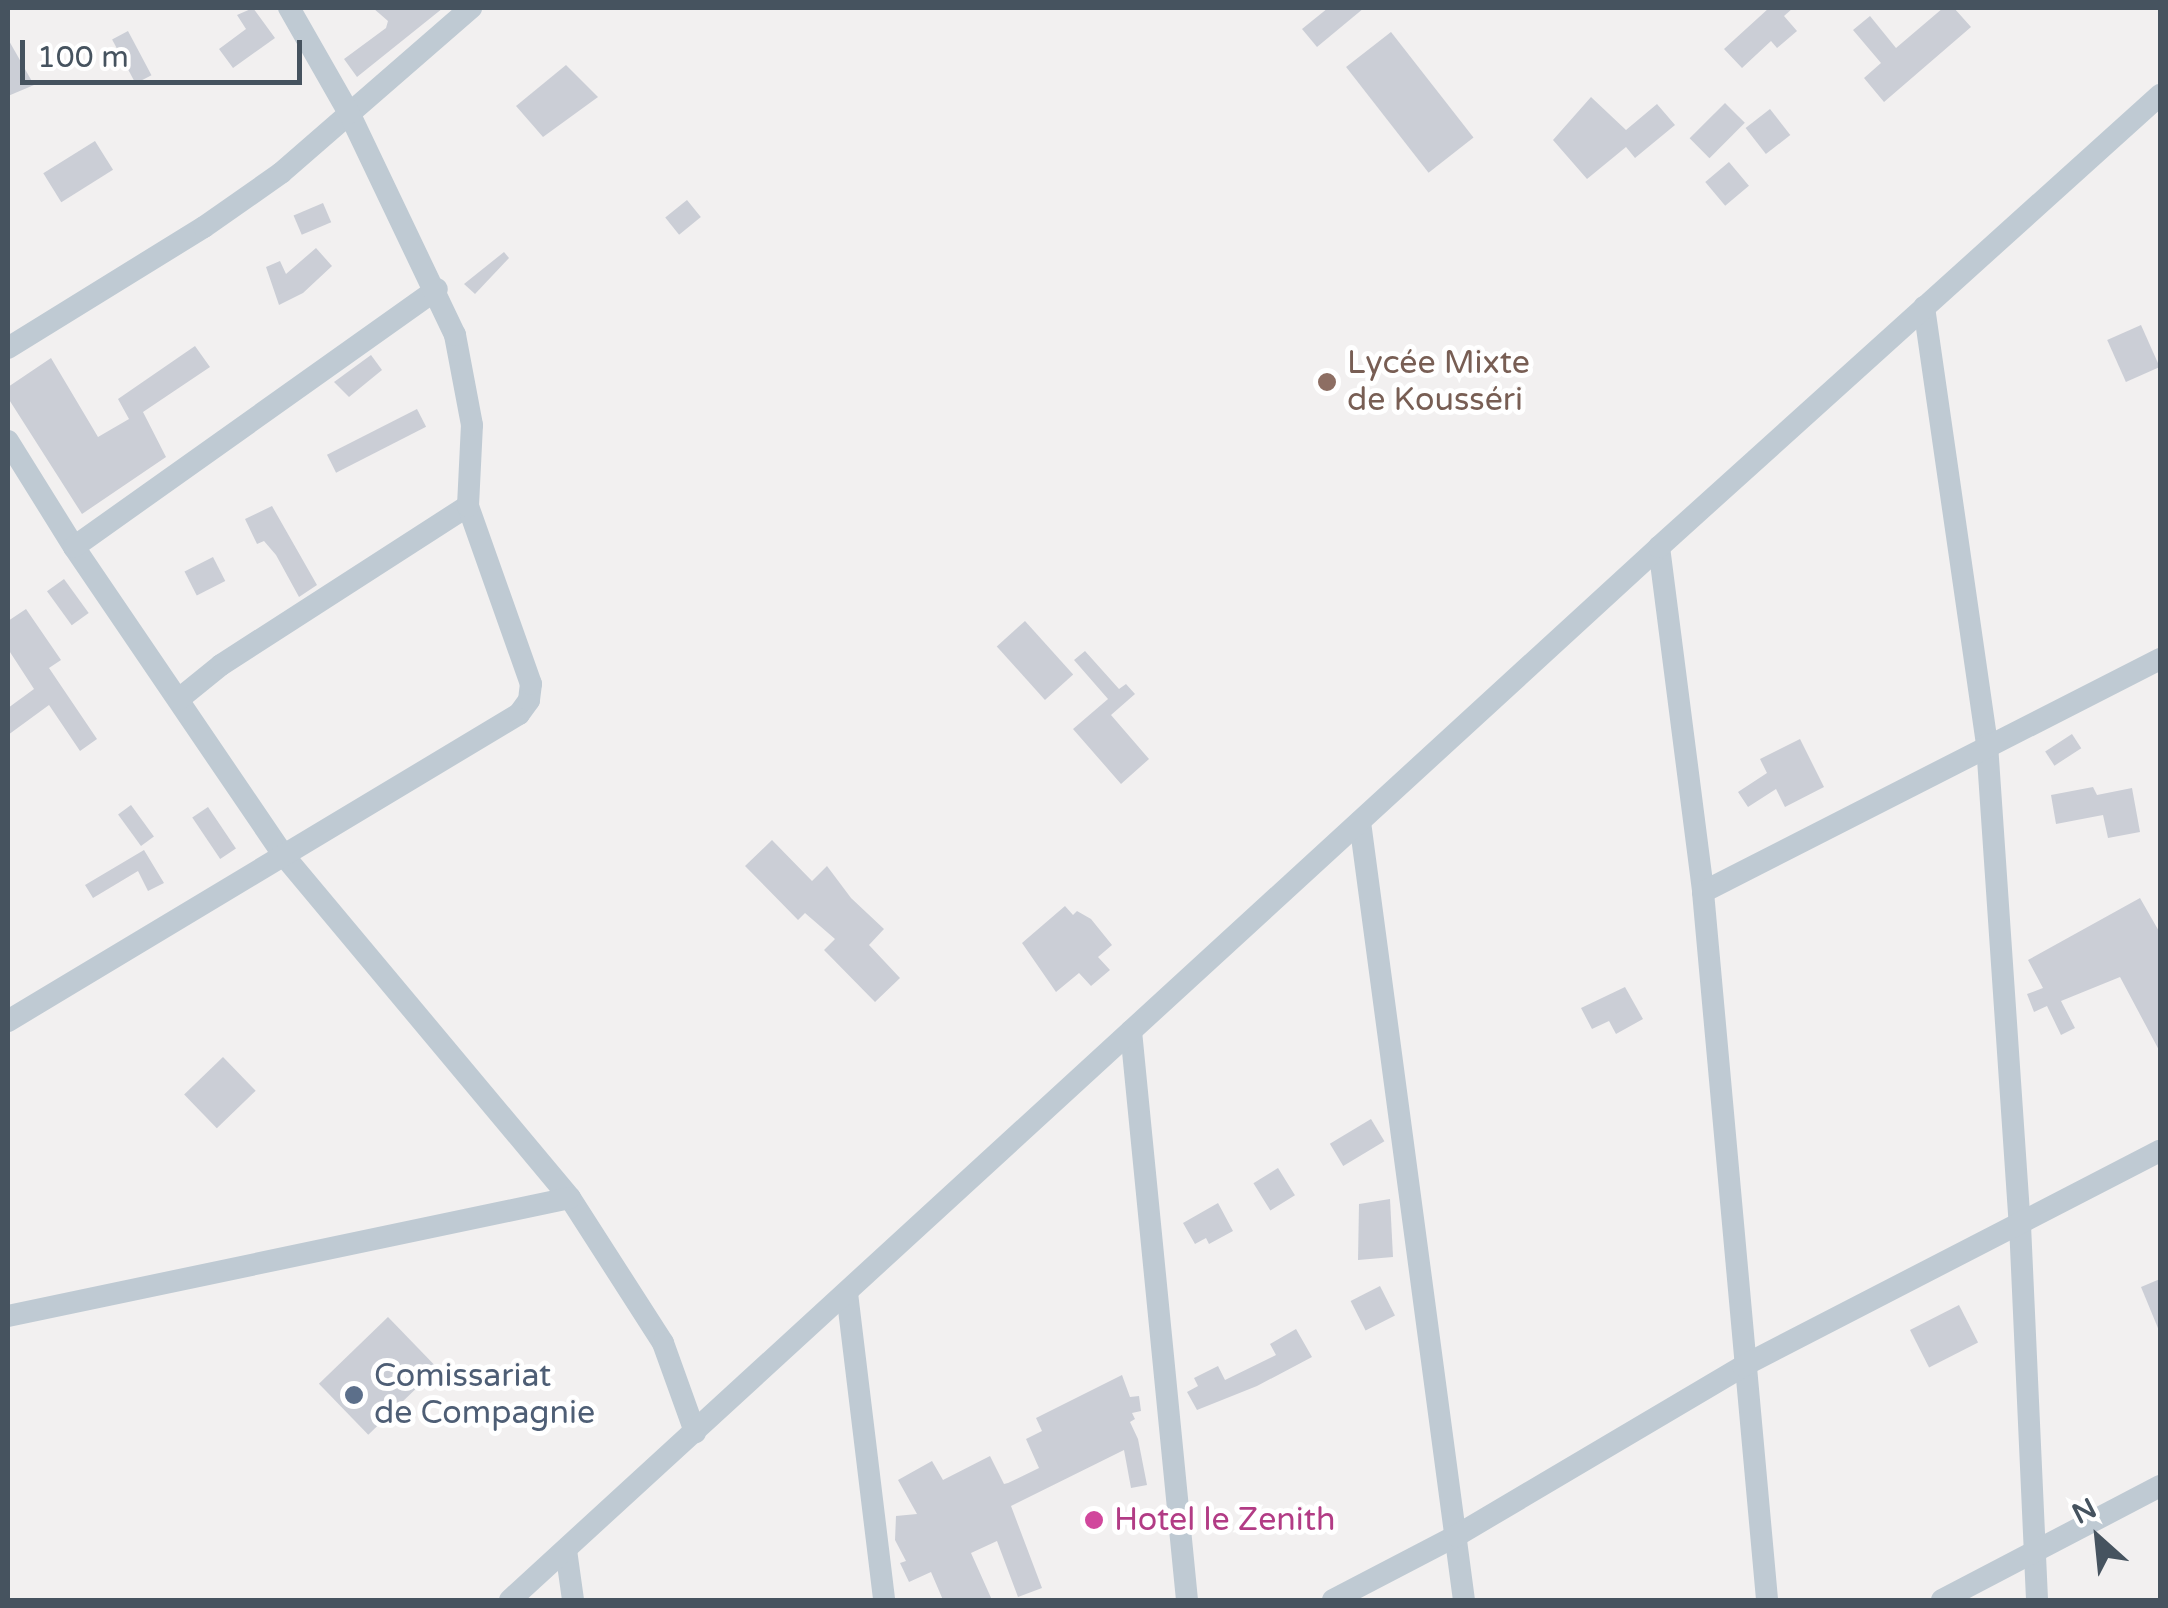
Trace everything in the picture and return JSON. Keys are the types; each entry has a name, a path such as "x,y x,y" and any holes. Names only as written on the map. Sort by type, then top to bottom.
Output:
{"street":[{"path":"8,1021 519,714 529,700 531,684 468,506 472,424 455,335 348,112 289,8"},
{"path":"8,348 204,227 281,173 471,8"},
{"path":"510,1600 1660,547 2160,95"},
{"path":"74,546 436,289"},
{"path":"1924,308 1988,744 2020,1225 2037,1600"},
{"path":"8,441 74,546 285,856 570,1198 664,1343 694,1432"},
{"path":"179,700 221,665 468,506"},
{"path":"1660,547 1703,892 1767,1600"},
{"path":"1703,892 2160,659"},
{"path":"1360,822 1464,1600"},
{"path":"1131,1031 1188,1600"},
{"path":"1333,1600 1456,1536 1743,1366 2160,1150"},
{"path":"8,1316 570,1198"},
{"path":"846,1293 884,1600"},
{"path":"1942,1600 2160,1486"},
{"path":"566,1550 573,1600"}],"building":[{"path":"253,8 275,38 233,68 219,49 246,29 237,15"},
{"path":"373,8 443,8 357,77 344,59 386,28 388,21"},
{"path":"1328,8 1364,8 1317,47 1302,29"},
{"path":"1769,8 1793,8 1784,16 1797,31 1777,48 1771,41 1742,68 1724,49"},
{"path":"1943,8 1954,8 1971,27 1884,102 1864,78 1881,63 1853,30 1870,16 1896,48"},
{"path":"128,31 151,75 136,84 112,39"},
{"path":"1391,32 1473,138 1429,173 1346,67"},
{"path":"8,39 34,85 8,96"},
{"path":"566,65 598,97 543,137 516,106"},
{"path":"1591,97 1626,130 1657,104 1675,125 1635,158 1626,147 1587,179 1553,140"},
{"path":"1725,103 1745,123 1709,158 1690,138"},
{"path":"1770,109 1790,135 1766,154 1746,128"},
{"path":"95,141 113,170 61,202 43,173"},
{"path":"1729,162 1749,186 1725,206 1705,182"},
{"path":"687,200 701,217 679,235 665,218"},
{"path":"323,203 331,222 302,235 294,216"},
{"path":"316,248 332,266 303,293 279,305 266,267 280,261 286,274"},
{"path":"504,252 509,258 475,294 464,284"},
{"path":"2141,325 2160,367 2126,382 2107,340"},
{"path":"195,346 210,367 143,412 166,457 82,514 8,398 8,387 51,358 98,437 129,419 118,399"},
{"path":"371,355 382,370 349,397 334,382"},
{"path":"417,409 426,427 336,473 327,455"},
{"path":"272,506 317,585 299,597 276,555 264,541 257,544 245,519"},
{"path":"213,557 225,581 197,596 184,572"},
{"path":"64,579 89,613 72,625 47,591"},
{"path":"26,609 61,660 49,668 97,739 80,751 49,705 8,735 8,708 34,689 8,649 8,621"},
{"path":"1025,621 1073,675 1045,700 997,646"},
{"path":"1085,651 1119,689 1126,684 1135,694 1111,715 1149,759 1121,784 1073,729 1108,699 1074,660"},
{"path":"2072,734 2081,748 2054,766 2045,751"},
{"path":"1800,739 1824,787 1785,807 1776,789 1748,807 1738,792 1767,773 1760,759"},
{"path":"2093,787 2097,795 2132,788 2140,832 2108,838 2103,815 2056,824 2051,795"},
{"path":"131,805 154,837 141,846 118,814"},
{"path":"208,807 236,848 220,859 192,818"},
{"path":"772,840 812,881 827,866 851,898 884,929 869,945 900,978 875,1002 824,950 835,939 805,913 798,920 745,866"},
{"path":"144,850 164,883 148,891 138,871 93,898 85,885"},
{"path":"2140,898 2160,933 2160,1052 2120,977 2061,1001 2075,1028 2061,1035 2047,1006 2034,1012 2027,994 2043,988 2028,960"},
{"path":"1065,906 1073,915 1077,911 1091,919 1112,945 1098,957 1110,970 1091,986 1079,973 1056,992 1022,943"},
{"path":"1625,987 1643,1019 1616,1034 1609,1021 1592,1029 1581,1008"},
{"path":"223,1057 256,1091 217,1128 184,1095"},
{"path":"1371,1119 1384,1141 1343,1166 1330,1144"},
{"path":"1278,1168 1295,1195 1270,1211 1253,1183"},
{"path":"1390,1199 1393,1257 1358,1260 1359,1204"},
{"path":"1218,1203 1233,1231 1209,1244 1206,1238 1195,1244 1183,1223"},
{"path":"2160,1279 2160,1333 2141,1287"},
{"path":"1380,1286 1395,1315 1366,1330 1351,1301"},
{"path":"1959,1305 1978,1342 1929,1367 1910,1330"},
{"path":"388,1317 437,1368 368,1435 319,1384"},
{"path":"1296,1329 1312,1357 1257,1386 1197,1410 1187,1392 1198,1386 1194,1378 1218,1366 1225,1380 1276,1355 1270,1344"},
{"path":"1122,1375 1130,1397 1139,1396 1141,1411 1132,1413 1135,1419 1130,1422 1138,1439 1147,1485 1131,1488 1124,1450 1011,1506 1042,1588 1018,1597 997,1541 971,1553 992,1600 943,1600 931,1572 909,1582 900,1563 906,1561 895,1540 896,1516 917,1514 898,1480 932,1461 943,1480 990,1456 1004,1484 1008,1483 1039,1468 1026,1439 1042,1431 1036,1418"}],"place":[{"name":"Lycée Mixte de Kousséri","path":"1327,382"},
{"name":"Comissariat de Compagnie","path":"354,1395"},
{"name":"Hotel le Zenith","path":"1094,1520"}]}
